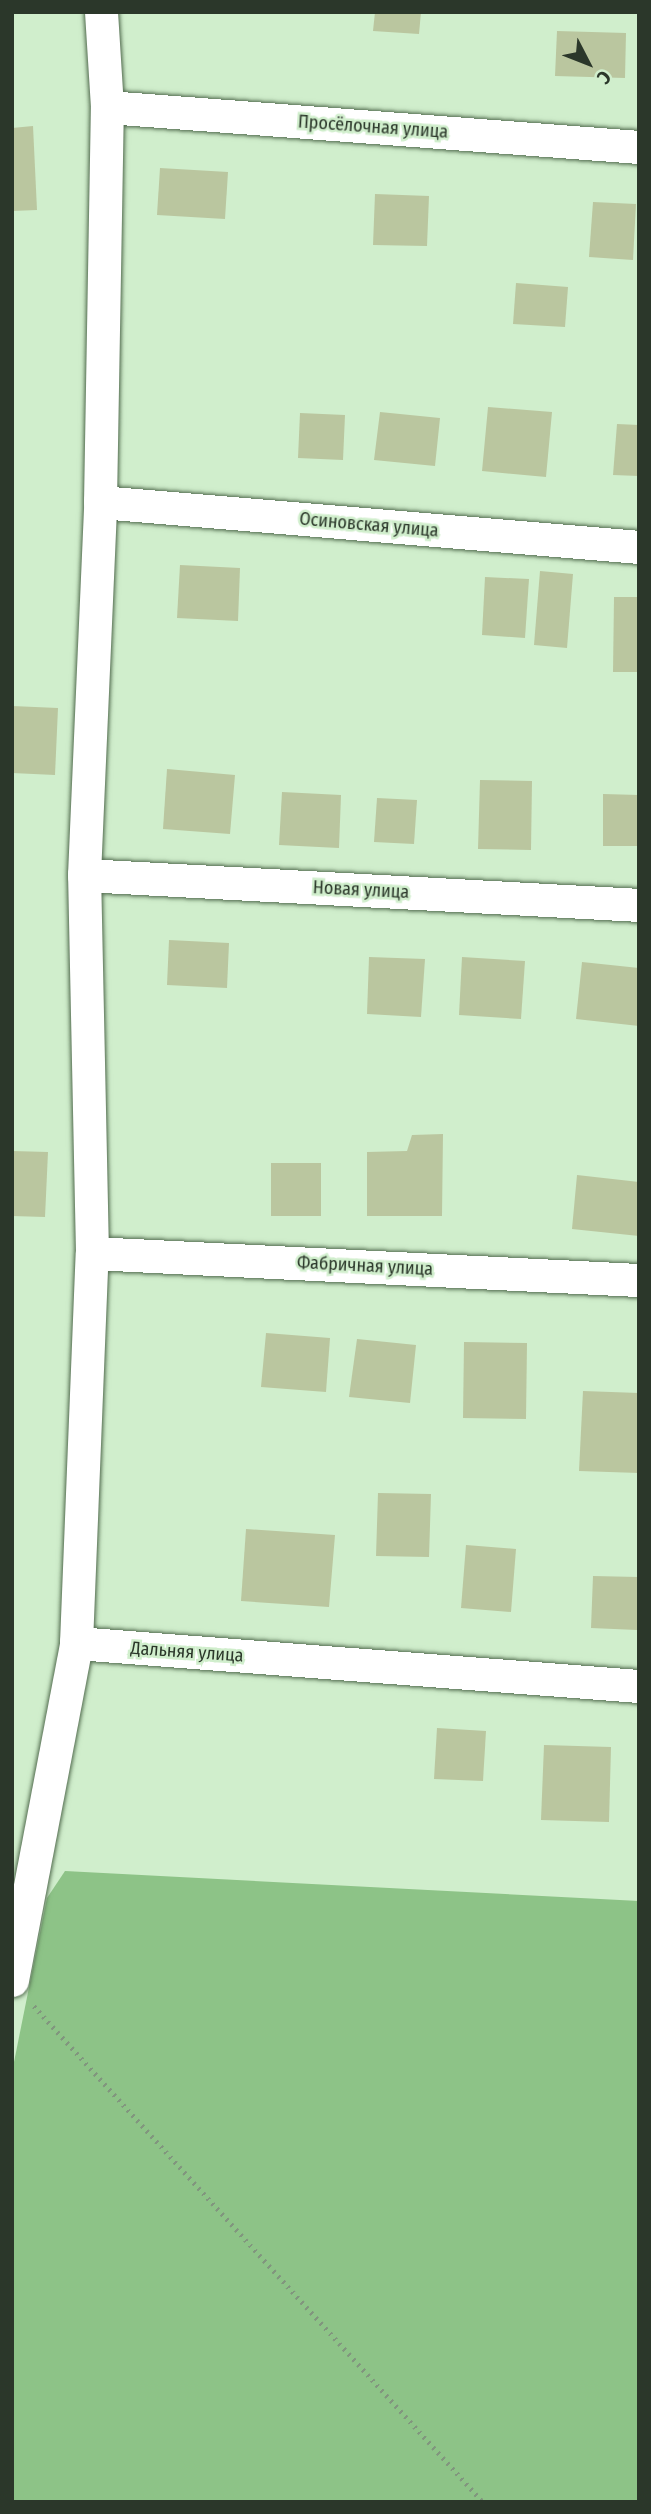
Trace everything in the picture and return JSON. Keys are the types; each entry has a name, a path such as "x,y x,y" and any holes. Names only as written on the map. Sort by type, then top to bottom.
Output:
{"street":[{"path":"22,1991 76,1643 92,1253 84,875 100,502 107,107 101,12"},
{"name":"Просёлочная улица","path":"107,107 639,147"},
{"name":"Осиновская улица","path":"100,502 639,547"},
{"name":"Новая улица","path":"84,875 639,905"},
{"name":"Фабричная улица","path":"92,1253 639,1280"},
{"name":"Дальняя улица","path":"76,1643 639,1686"}],"path":[{"path":"22,1991 483,2502"}],"green space":[{"path":"65,1871 639,1901 639,2502 12,2502 12,2072 47,1898"}],"building":[{"path":"375,12 421,12 419,34 373,31"},
{"path":"557,31 626,33 625,78 555,76"},
{"path":"33,126 37,210 12,211 12,128"},
{"path":"160,168 228,172 225,219 157,215"},
{"path":"375,194 429,196 427,246 373,245"},
{"path":"593,202 636,204 633,260 589,257"},
{"path":"516,283 568,287 565,327 513,324"},
{"path":"488,407 552,412 546,477 482,471"},
{"path":"380,412 440,418 435,466 374,460"},
{"path":"300,413 345,415 343,460 298,458"},
{"path":"617,424 639,425 639,476 613,475"},
{"path":"180,565 240,568 238,621 177,618"},
{"path":"540,571 573,574 567,648 534,645"},
{"path":"485,577 529,579 525,638 482,635"},
{"path":"614,597 639,597 639,672 613,672"},
{"path":"12,706 58,708 55,775 12,773"},
{"path":"167,769 235,775 230,834 163,829"},
{"path":"480,780 532,781 531,850 478,849"},
{"path":"282,792 341,795 339,848 279,845"},
{"path":"603,794 639,795 639,846 603,846"},
{"path":"377,798 417,800 414,844 374,842"},
{"path":"169,940 229,943 227,988 167,985"},
{"path":"369,957 425,959 421,1017 367,1014"},
{"path":"462,957 525,961 521,1019 459,1015"},
{"path":"582,962 639,968 639,1026 576,1019"},
{"path":"443,1134 442,1216 367,1216 367,1152 407,1151 412,1135"},
{"path":"12,1151 48,1152 45,1217 12,1216"},
{"path":"271,1163 321,1163 321,1216 271,1216"},
{"path":"577,1175 639,1182 639,1236 572,1229"},
{"path":"266,1333 330,1338 326,1392 261,1387"},
{"path":"357,1339 416,1345 410,1403 349,1397"},
{"path":"464,1342 527,1343 526,1419 463,1418"},
{"path":"583,1391 639,1393 639,1473 579,1471"},
{"path":"378,1493 431,1494 429,1557 376,1556"},
{"path":"246,1529 335,1535 329,1607 241,1601"},
{"path":"466,1545 516,1549 511,1612 461,1608"},
{"path":"593,1576 638,1577 637,1630 591,1628"},
{"path":"437,1728 486,1731 483,1781 434,1779"},
{"path":"544,1745 611,1747 609,1822 541,1820"}]}
